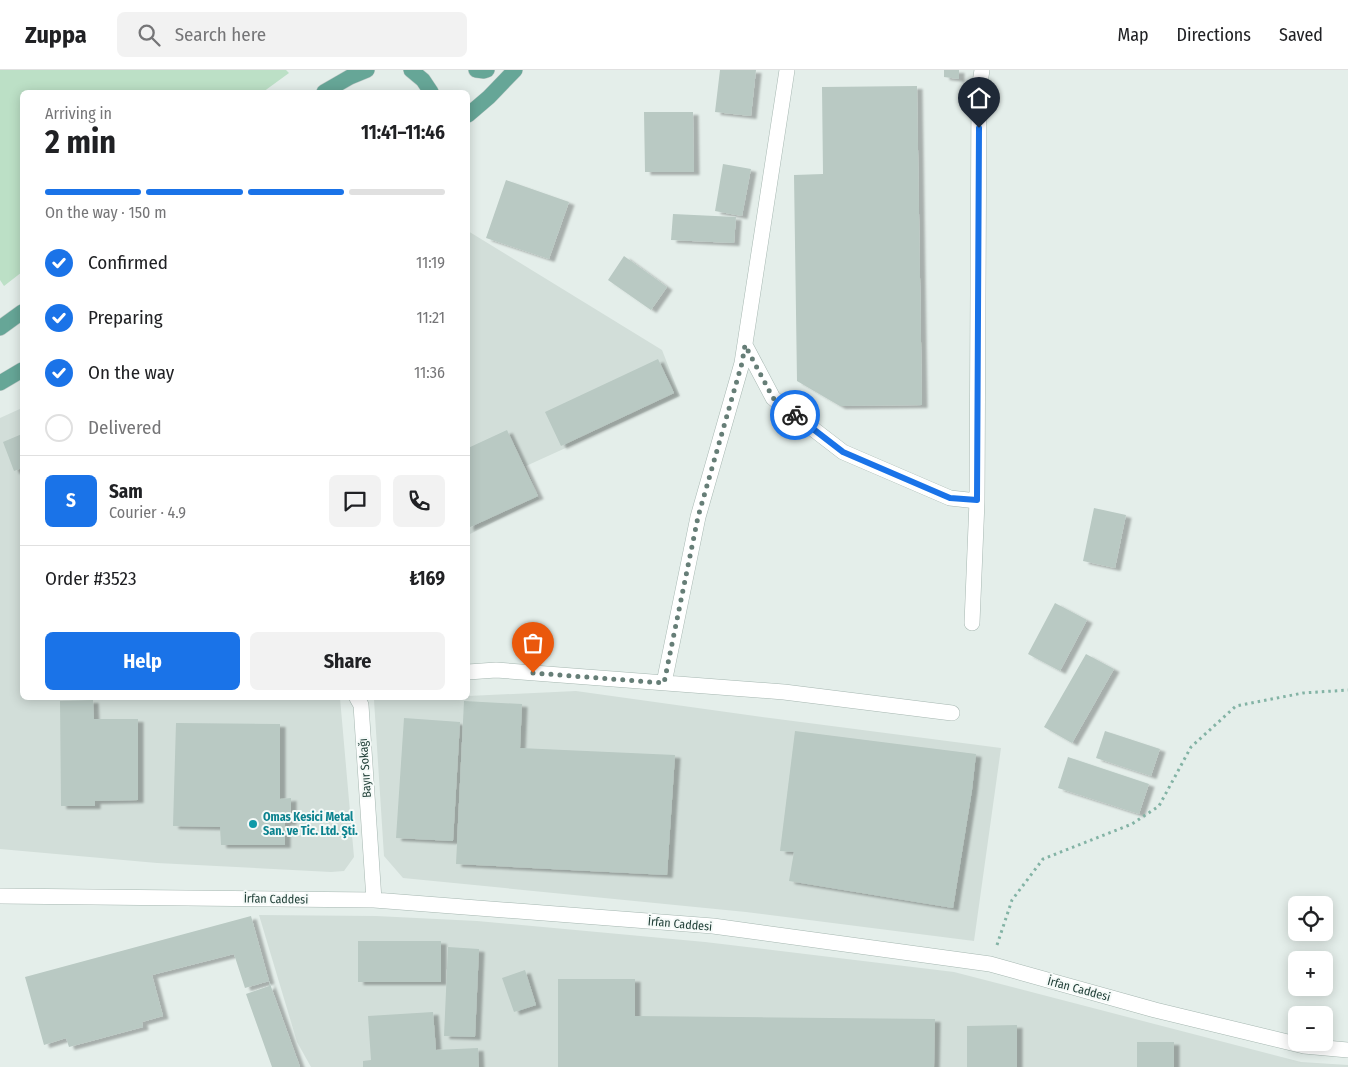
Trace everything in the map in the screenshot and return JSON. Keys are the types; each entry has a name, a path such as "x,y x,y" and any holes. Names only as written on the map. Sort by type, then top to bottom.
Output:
{"main road":[{"path":"327,90 353,70"},
{"path":"327,90 350,77 368,70"},
{"path":"411,70 423,80 430,90"},
{"path":"476,70 487,70"},
{"path":"470,113 515,70"},
{"path":"0,328 20,313"},
{"path":"0,383 20,371"}],"street":[{"path":"664,683 698,517 742,363 787,70"},
{"path":"972,623 977,500 979,89 982,70"},
{"path":"745,345 773,398 843,452 950,498 977,500"},
{"path":"470,672 496,670 784,692 952,713"},
{"name":"Bayır Sokağı","path":"358,700 361,705 374,900"},
{"name":"İrfan Caddesi","path":"0,896 374,900 713,926 990,964 1155,1010 1304,1046 1348,1050"}],"path":[{"path":"990,964 1012,900 1043,858 1132,824 1159,806 1191,748 1236,706 1303,693 1348,690"}],"shaded area":[{"path":"470,232 662,350 680,396 526,466 539,499 470,534"},
{"path":"20,409 20,700 340,700 354,857 344,871 331,872 157,863 0,849 0,418"},
{"path":"576,691 1001,748 974,941 746,912 403,878 384,856 374,700 470,700 470,696"},
{"path":"259,915 376,916 477,921 705,942 954,972 1301,1062 1348,1065 1348,1067 311,1067 297,1042"}],"green space":[{"path":"0,70 286,70 289,73 266,90 20,90 20,274 4,286 0,280"}],"building":[{"path":"720,70 756,70 751,116 715,112"},
{"path":"944,70 959,70 959,79 944,77"},
{"path":"917,86 922,405 840,406 797,381 794,175 823,174 822,87"},
{"path":"644,112 693,112 694,172 645,172"},
{"path":"723,164 751,169 742,216 715,211"},
{"path":"506,180 569,202 549,259 486,238"},
{"path":"673,214 736,217 734,243 671,240"},
{"path":"624,256 667,287 651,310 608,280"},
{"path":"658,359 674,393 561,446 545,412"},
{"path":"507,430 538,496 470,527 470,447"},
{"path":"20,435 20,469 14,471 3,442"},
{"path":"1094,508 1126,515 1115,568 1083,561"},
{"path":"1055,603 1087,620 1060,671 1028,654"},
{"path":"1086,654 1114,669 1072,743 1044,727"},
{"path":"93,700 94,719 138,719 138,800 95,801 95,806 61,806 60,701"},
{"path":"464,701 522,704 520,748 675,755 667,875 456,864"},
{"path":"404,718 460,722 453,841 396,838"},
{"path":"176,723 280,724 280,799 291,798 291,822 285,822 285,845 221,845 220,827 173,826"},
{"path":"795,731 976,754 953,908 789,881 794,852 780,851"},
{"path":"1105,731 1160,749 1151,776 1096,758"},
{"path":"1068,757 1149,784 1139,814 1058,788"},
{"path":"251,916 269,981 245,988 234,954 152,975 163,1016 142,1022 143,1027 69,1047 66,1038 44,1045 25,977"},
{"path":"358,941 441,941 441,982 358,982"},
{"path":"448,947 479,949 475,1037 444,1036"},
{"path":"525,970 536,1005 514,1012 502,978"},
{"path":"558,979 635,979 635,1016 935,1019 934,1067 558,1067"},
{"path":"269,981 300,1067 272,1067 246,994 269,986"},
{"path":"433,1012 436,1050 478,1048 479,1067 363,1067 363,1061 371,1060 368,1016"},
{"path":"1017,1025 1017,1067 967,1067 967,1026"},
{"path":"1137,1042 1174,1042 1174,1067 1137,1067"}],"way so far":[{"path":"533,673 664,683 698,517 742,363 745,345 773,398 795,415"}],"place":[{"name":"Omas Kesici Metal San. ve Tic. Ltd. Şti.","path":"253,824"}],"route":[{"path":"795,415 843,452 950,498 977,500 979,128"}]}
